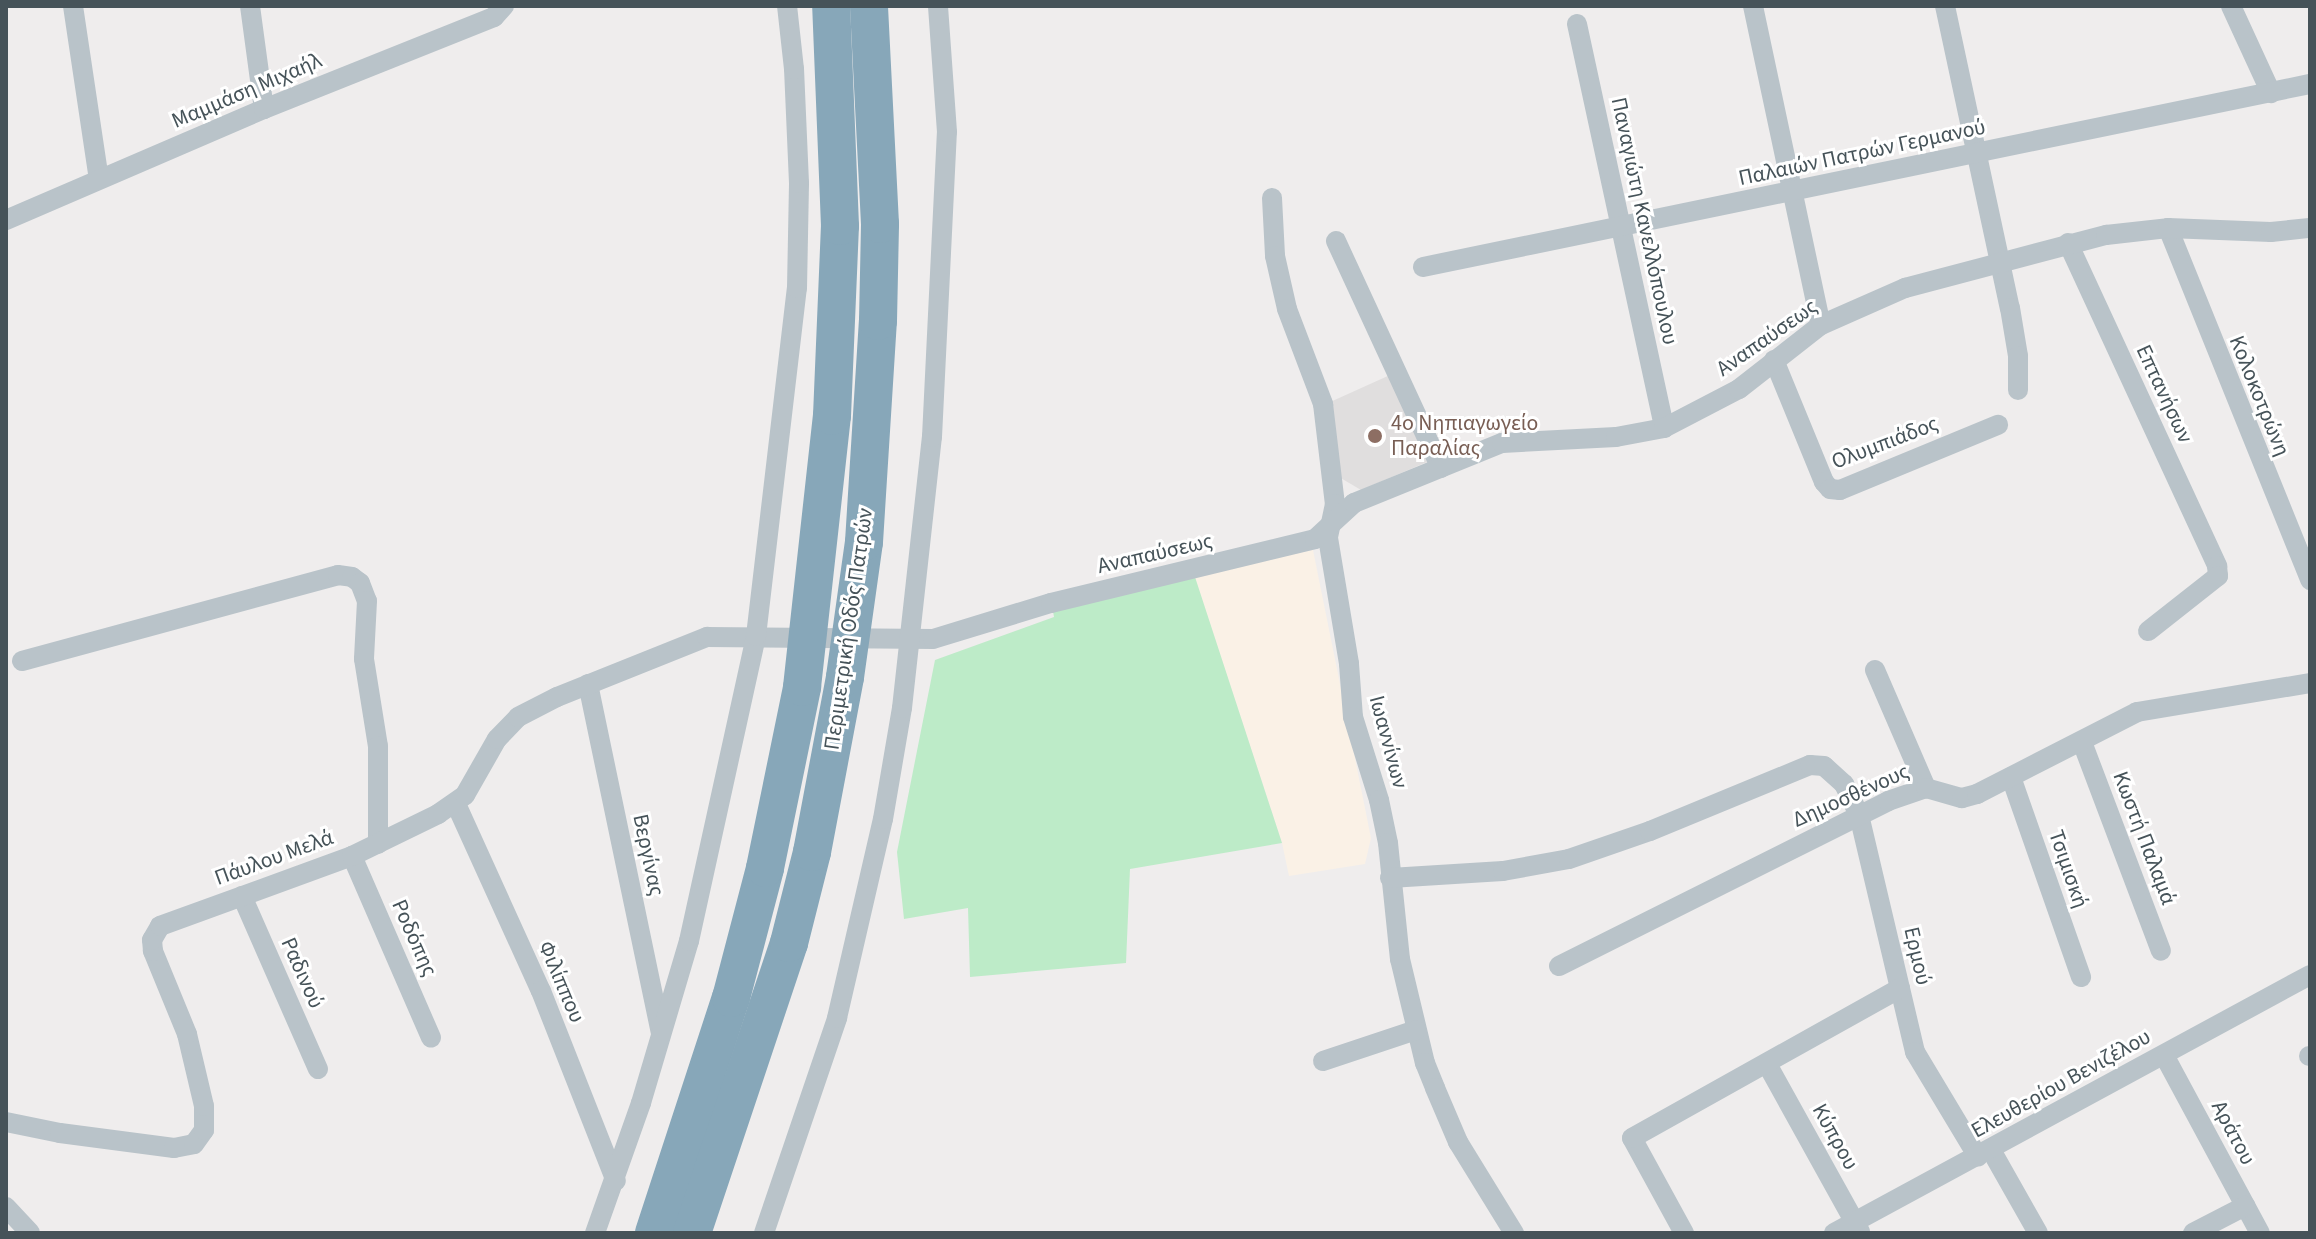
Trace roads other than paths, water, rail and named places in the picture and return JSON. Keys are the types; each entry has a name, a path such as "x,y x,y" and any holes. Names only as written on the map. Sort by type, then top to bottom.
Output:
{"highway":[{"name":"Περιμετρική Οδός Πατρών","path":"654,1233 731,998 765,868 802,687 832,416 840,226 831,6"},
{"name":"Περιμετρική Οδός Πατρών","path":"692,1233 789,943 812,852 845,677 873,435 880,224 869,6"}],"street":[{"path":"73,6 99,179"},
{"path":"250,6 264,109"},
{"name":"Μαμμάση Μιχαήλ","path":"6,220 264,109 494,17 504,6"},
{"path":"595,1233 616,1181 662,1036 704,886 756,636 797,288 799,183 794,69 787,6"},
{"path":"764,1233 837,1018 883,819 911,641 932,437 947,132 938,6"},
{"path":"1753,6 1821,325"},
{"path":"1945,6 2001,264 2018,356 2018,390"},
{"path":"2231,6 2271,93"},
{"name":"Παναγιώτη Κανελλόπουλου","path":"1577,24 1664,428"},
{"name":"Παλαιών Πατρών Γερμανού","path":"1423,267 1794,193 2079,129 2310,84"},
{"name":"Ιωαννίνων","path":"1272,198 1275,256 1287,309 1323,404 1335,504 1328,538 1349,664 1353,717 1384,820 1400,959 1416,1030 1425,1063 1458,1142 1514,1233"},
{"name":"Αναπαύσεως","path":"756,636 933,639 1051,603 1279,549 1315,539 1354,503 1502,443 1616,437 1664,428 1739,389 1821,325 1905,288 2001,264 2068,243 2168,228 2271,232 2310,228"},
{"name":"Κολοκοτρώνη","path":"2168,228 2310,580"},
{"path":"1336,241 1441,468"},
{"name":"Επτανήσων","path":"2068,243 2217,566 2218,576 2148,631"},
{"name":"Ολυμπιάδος","path":"1774,360 1824,482 1830,489 1840,490 1998,425"},
{"path":"22,661 338,575 352,577 360,583 367,601 364,659 378,746 378,844"},
{"name":"Πάυλου Μελά","path":"6,1122 60,1133 174,1148 186,1147 200,1138 204,1106 197,1072 152,940 165,922 352,856 456,804 474,784 507,727 557,697 707,637 756,636"},
{"path":"1875,670 1926,788"},
{"name":"Δημοσθένους","path":"1559,966 1859,815 1926,788 1968,797 2137,712 2310,683"},
{"name":"Βεργίνας","path":"588,684 662,1036"},
{"name":"Κωστή Παλαμά","path":"2082,742 2161,951"},
{"name":"Ερμού","path":"1390,878 1478,874 1569,859 1650,831 1810,765 1820,765 1839,779 1859,815 1921,1067 2038,1233"},
{"name":"Τσιμισκή","path":"2011,777 2081,977"},
{"name":"Φιλίππου","path":"456,804 541,991 616,1181"},
{"name":"Ροδόπης","path":"352,856 431,1038"},
{"name":"Ραδινού","path":"242,896 318,1069"},
{"name":"Ελευθερίου Βενιζέλου","path":"1834,1233 1858,1227 2269,994 2310,975"},
{"path":"1684,1233 1632,1138 1900,988"},
{"path":"1323,1061 1416,1030"},
{"name":"Αράτου","path":"2164,1055 2260,1233"},
{"name":"Κύπρου","path":"1767,1064 1858,1227"},
{"path":"2193,1233 2245,1206"},
{"path":"6,1207 30,1233"}],"place":[{"name":"4o Νηπιαγωγείο Παραλίας","path":"1375,436"}]}
